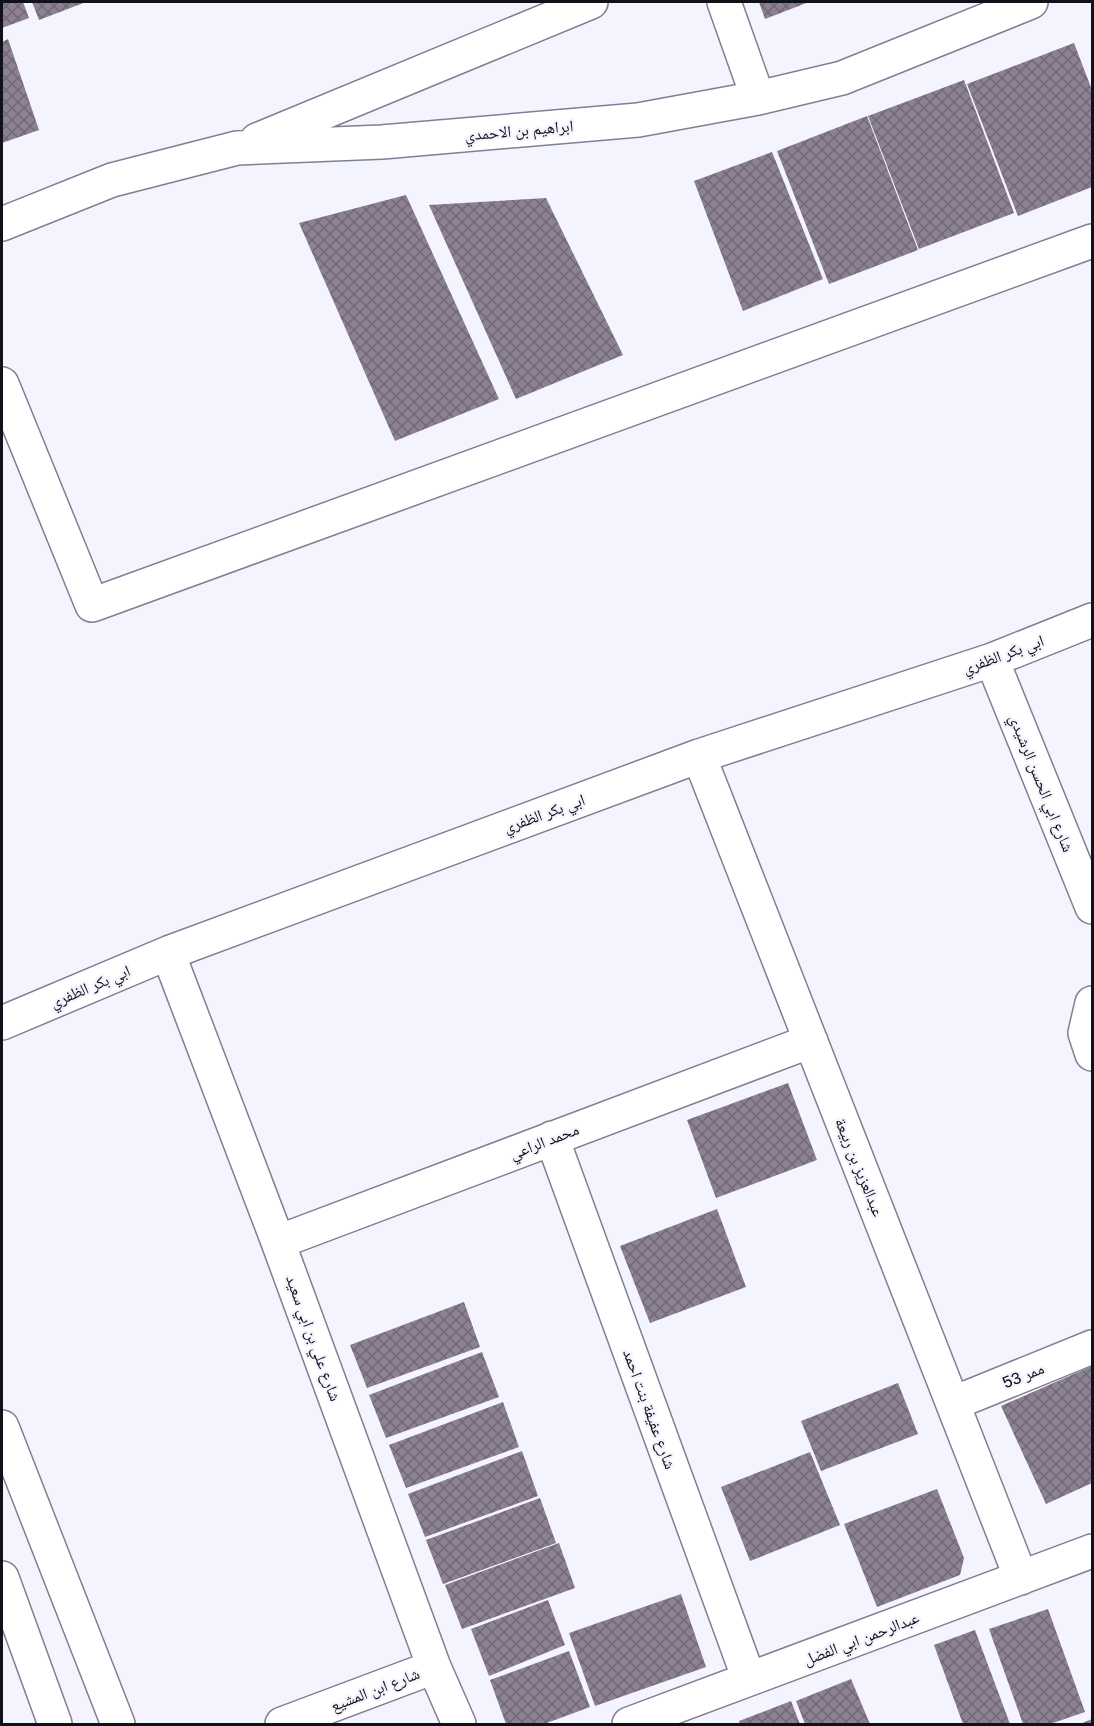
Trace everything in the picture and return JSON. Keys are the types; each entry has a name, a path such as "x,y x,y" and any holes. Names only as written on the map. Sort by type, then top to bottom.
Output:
{"street":[{"path":"237,148 591,2"},
{"path":"724,2 758,98"},
{"name":"ابراهيم بن الاحمدي","path":"2,224 112,180 237,148 382,142 638,120 758,98 842,78 1031,2"},
{"path":"2,384 92,605 1092,242"},
{"name":"ابي بكر الظفري","path":"2,1023 168,953 699,756 992,660 1092,620"},
{"name":"شارع ابي الحسن الرشيدي","path":"992,660 1092,907"},
{"name":"عبدالعزيز بن ربيعة","path":"699,756 1021,1578"},
{"name":"شارع علي بن ابي سعيد","path":"168,953 278,1242 434,1666 459,1725"},
{"name":"محمد الراعي","path":"278,1242 811,1041"},
{"name":"شارع عفيفة بنت احمد","path":"552,1138 749,1680"},
{"name":"ممر 53","path":"954,1403 1092,1347"},
{"path":"2,1427 118,1725"},
{"name":"عبدالرحمن ابي الفضل","path":"629,1725 1092,1551"},
{"path":"2,1578 55,1725"},
{"name":"شارع ابن المشيع","path":"282,1725 434,1666"}],"building":[{"path":"2,2 23,2 29,18 2,28"},
{"path":"32,2 86,2 39,20"},
{"path":"759,2 809,2 765,19"},
{"path":"8,39 39,130 2,143 2,42"},
{"path":"1074,43 1092,90 1092,187 1018,216 967,84"},
{"path":"964,80 1014,213 919,249 868,116"},
{"path":"867,116 918,250 829,284 777,151"},
{"path":"772,152 823,279 743,311 694,181"},
{"path":"406,195 499,399 395,441 299,223"},
{"path":"546,198 623,355 516,399 429,205"},
{"path":"788,1083 817,1160 716,1198 687,1120"},
{"path":"717,1209 746,1287 650,1323 620,1246"},
{"path":"464,1302 480,1347 367,1388 350,1345"},
{"path":"482,1352 499,1397 386,1438 369,1395"},
{"path":"1092,1366 1092,1483 1046,1504 1001,1406"},
{"path":"898,1383 918,1434 821,1471 801,1421"},
{"path":"503,1402 519,1447 406,1488 389,1445"},
{"path":"522,1451 538,1496 425,1537 408,1494"},
{"path":"810,1452 840,1525 750,1561 721,1487"},
{"path":"937,1489 964,1558 960,1575 877,1607 844,1524"},
{"path":"540,1498 556,1543 443,1584 426,1540"},
{"path":"559,1543 575,1588 462,1629 445,1585"},
{"path":"681,1594 706,1667 595,1706 569,1633"},
{"path":"548,1600 565,1645 489,1676 471,1629"},
{"path":"1048,1609 1085,1712 1050,1724 1023,1724 989,1629"},
{"path":"975,1630 1010,1724 963,1724 934,1645"},
{"path":"569,1651 590,1707 544,1724 506,1724 490,1680"},
{"path":"851,1679 870,1724 805,1724 796,1701"},
{"path":"791,1701 800,1724 740,1724 739,1721"},
{"path":"1092,1719 1092,1724 1080,1724"}]}
